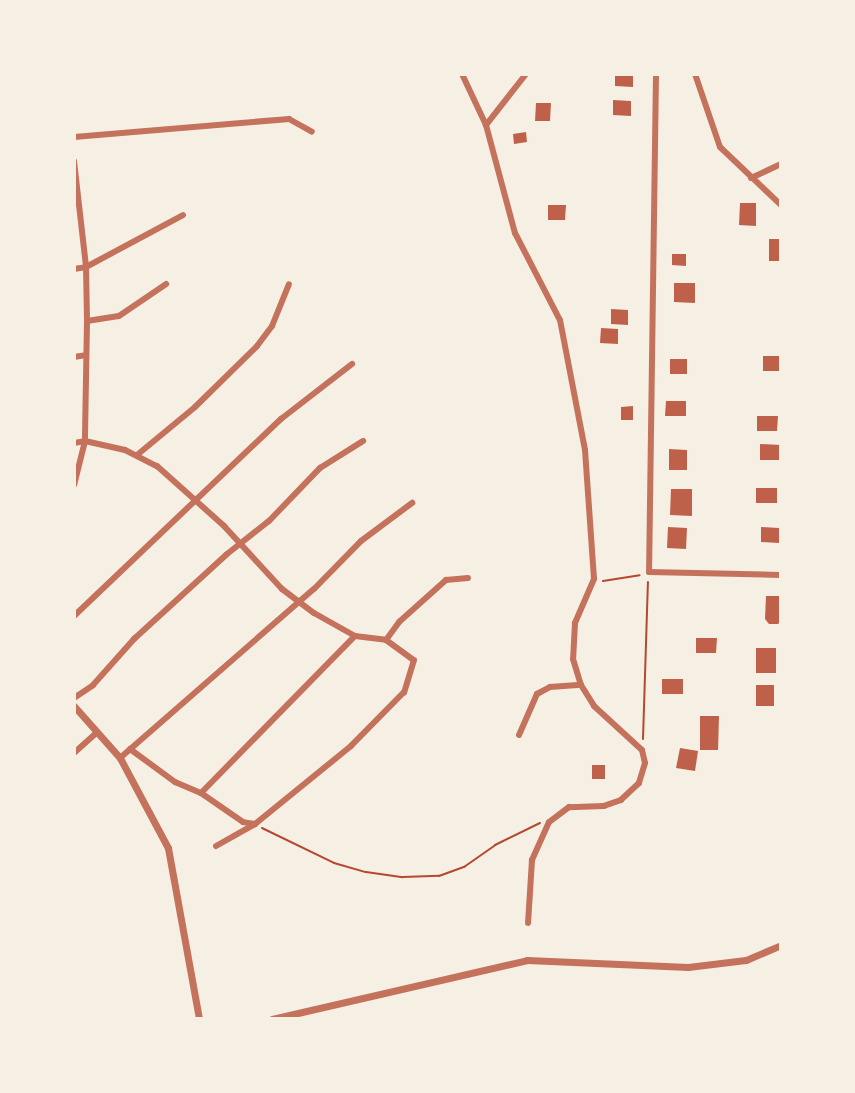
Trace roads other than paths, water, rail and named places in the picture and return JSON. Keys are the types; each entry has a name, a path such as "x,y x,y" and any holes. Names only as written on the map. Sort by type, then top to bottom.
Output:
{"street":[{"path":"462,74 486,125 515,233 560,320 585,450 594,579 575,623 573,659 581,685 594,706 642,750 643,772 631,793 604,806 569,807 549,822 532,860 528,923"},
{"path":"486,125 526,74"},
{"path":"656,74 649,572 781,575"},
{"path":"695,74 720,147 781,205"},
{"path":"74,137 289,119 312,132"},
{"path":"74,161 86,267 87,321 85,441 74,485"},
{"path":"751,178 781,164"},
{"path":"74,269 86,267 183,215"},
{"path":"87,321 119,316 166,284"},
{"path":"137,455 195,407 257,346 272,326 289,284"},
{"path":"74,357 86,355"},
{"path":"74,616 281,419 352,364"},
{"path":"74,443 85,441 137,455 157,466 195,499 297,601 355,636 386,640 414,660 404,692 351,746 255,824 216,846"},
{"path":"74,698 93,685 134,639 239,543 269,521 320,468 363,441"},
{"path":"120,758 314,589 361,541 412,503"},
{"path":"386,640 399,622 446,580 468,578"},
{"path":"201,793 355,636"},
{"path":"519,735 537,694 550,687 581,685"},
{"path":"74,706 120,758 168,848 199,1019"},
{"path":"74,753 97,732"},
{"path":"130,749 175,782 201,793 243,822 255,824"},
{"path":"272,1019 527,960 688,967 746,960 781,945"}]}
